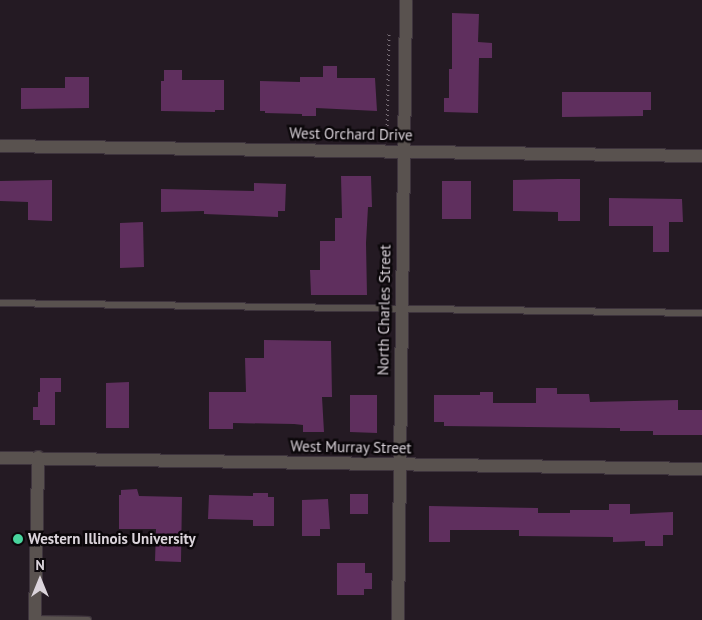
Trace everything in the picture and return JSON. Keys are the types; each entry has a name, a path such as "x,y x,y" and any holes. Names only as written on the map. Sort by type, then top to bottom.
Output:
{"street":[{"name":"North Charles Street","path":"398,620 400,309 406,0"},
{"name":"West Orchard Drive","path":"0,146 702,156"},
{"name":"West Murray Street","path":"0,458 702,469"},
{"path":"35,620 38,458"}],"lane":[{"path":"0,303 702,313"},
{"path":"35,620 88,620"}],"path":[{"path":"387,135 389,29"}],"building":[{"path":"452,13 479,14 478,42 492,43 492,58 479,58 478,113 444,112 444,98 449,98 449,69 452,69"},
{"path":"323,66 337,66 337,78 375,78 377,111 316,108 316,116 302,116 302,114 265,113 265,111 260,111 260,81 300,82 300,77 323,77"},
{"path":"164,70 182,70 182,80 224,80 224,110 215,110 215,112 161,111 161,81 164,81"},
{"path":"65,77 89,77 89,108 21,109 21,88 65,88"},
{"path":"562,92 651,92 651,110 643,110 643,116 562,117"},
{"path":"341,176 371,176 372,207 368,207 366,243 367,295 311,295 310,270 320,270 320,241 335,241 335,218 342,218"},
{"path":"580,179 580,221 558,221 558,212 513,211 513,180"},
{"path":"52,180 52,221 28,220 28,202 0,201 0,181"},
{"path":"442,181 471,181 471,219 442,219"},
{"path":"254,183 286,184 285,211 278,211 278,217 204,214 204,211 161,212 161,189 254,191"},
{"path":"609,198 682,199 683,222 669,222 669,252 653,252 653,226 609,226"},
{"path":"143,222 144,267 120,268 120,223"},
{"path":"264,340 331,341 332,397 322,397 324,432 303,432 303,425 294,424 233,423 233,429 209,429 209,392 246,392 245,358 264,358"},
{"path":"40,378 61,378 61,392 55,392 55,425 40,425 40,420 33,420 33,407 38,407"},
{"path":"129,382 129,428 106,428 106,383"},
{"path":"536,388 557,388 557,394 589,394 590,402 678,400 678,410 702,410 702,435 653,435 653,431 620,431 620,428 444,426 444,422 434,422 434,395 480,395 480,392 493,392 493,403 536,403"},
{"path":"350,395 377,395 377,433 350,432"},
{"path":"137,489 139,496 182,497 181,562 155,561 156,529 119,529 119,495 121,495 121,490"},
{"path":"253,493 268,493 268,497 274,497 274,526 253,526 253,520 208,519 209,495 253,496"},
{"path":"350,494 368,494 368,514 350,514"},
{"path":"328,499 330,529 320,529 320,536 302,536 302,500"},
{"path":"609,504 630,504 630,514 673,512 673,535 663,535 663,546 645,546 645,541 613,542 613,537 519,536 519,530 450,530 450,542 429,542 429,506 538,508 538,513 570,513 570,510 609,510"},
{"path":"337,563 365,563 365,573 372,573 372,589 364,589 364,595 337,595"}],"place":[{"name":"Western Illinois University","path":"18,539"}]}
